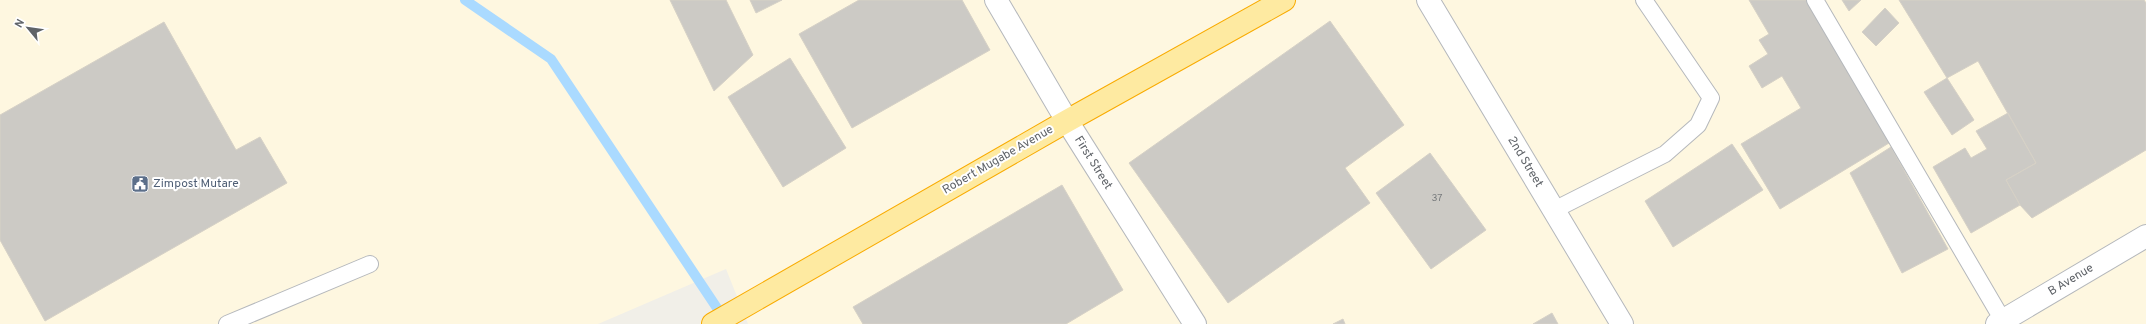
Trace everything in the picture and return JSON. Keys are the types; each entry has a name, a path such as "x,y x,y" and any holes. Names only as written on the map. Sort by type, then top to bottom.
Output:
{"highway":[{"name":"Robert Mugabe Avenue","path":"713,324 1066,121 1284,0"}],"street":[{"name":"First Street","path":"996,0 1066,121 1195,324"},
{"name":"2nd Street","path":"1428,0 1622,324"},
{"name":"B Avenue","path":"2002,323 2146,236"}],"lane":[{"path":"1554,210 1664,154 1698,125 1711,98 1644,0"},
{"path":"1815,0 2002,323"},
{"path":"227,324 370,264"}],"shaded area":[{"path":"0,0 2146,0 2146,324 748,324 726,269 598,324 0,324"}],"building":[{"path":"670,0 726,0 753,55 714,91"},
{"path":"750,0 782,0 756,13"},
{"path":"859,0 962,0 990,50 852,128 799,34"},
{"path":"1749,0 1811,0 1894,140 1780,209 1741,144 1801,108 1782,76 1762,88 1749,66 1768,54 1759,40 1769,34"},
{"path":"1842,0 1861,0 1849,11"},
{"path":"1899,0 2144,0 2146,3 2146,150 2032,218 2020,205 2006,180 2036,163 1978,61 1947,78"},
{"path":"1885,8 1899,23 1876,46 1862,32"},
{"path":"1330,21 1404,125 1345,168 1370,203 1228,303 1129,163"},
{"path":"164,22 236,150 260,137 287,183 45,321 0,240 0,115"},
{"path":"790,58 846,148 783,187 728,97"},
{"path":"1947,78 1974,120 1952,135 1924,92"},
{"path":"2008,113 2036,163 2006,180 2020,205 1971,233 1933,167 1965,148 1971,158 1987,149 1976,131"},
{"path":"1732,144 1763,190 1673,247 1645,201"},
{"path":"1891,147 1948,249 1902,273 1850,173"},
{"path":"1430,153 1486,230 1431,269 1376,193"},
{"path":"1062,185 1123,290 1066,324 863,324 853,307"},
{"path":"1552,313 1558,324 1533,324"},
{"path":"1343,319 1345,324 1333,324"}],"waterway":[{"path":"465,0 551,59 725,320"}],"place":[{"name":"Zimpost Mutare","path":"140,184"}]}
